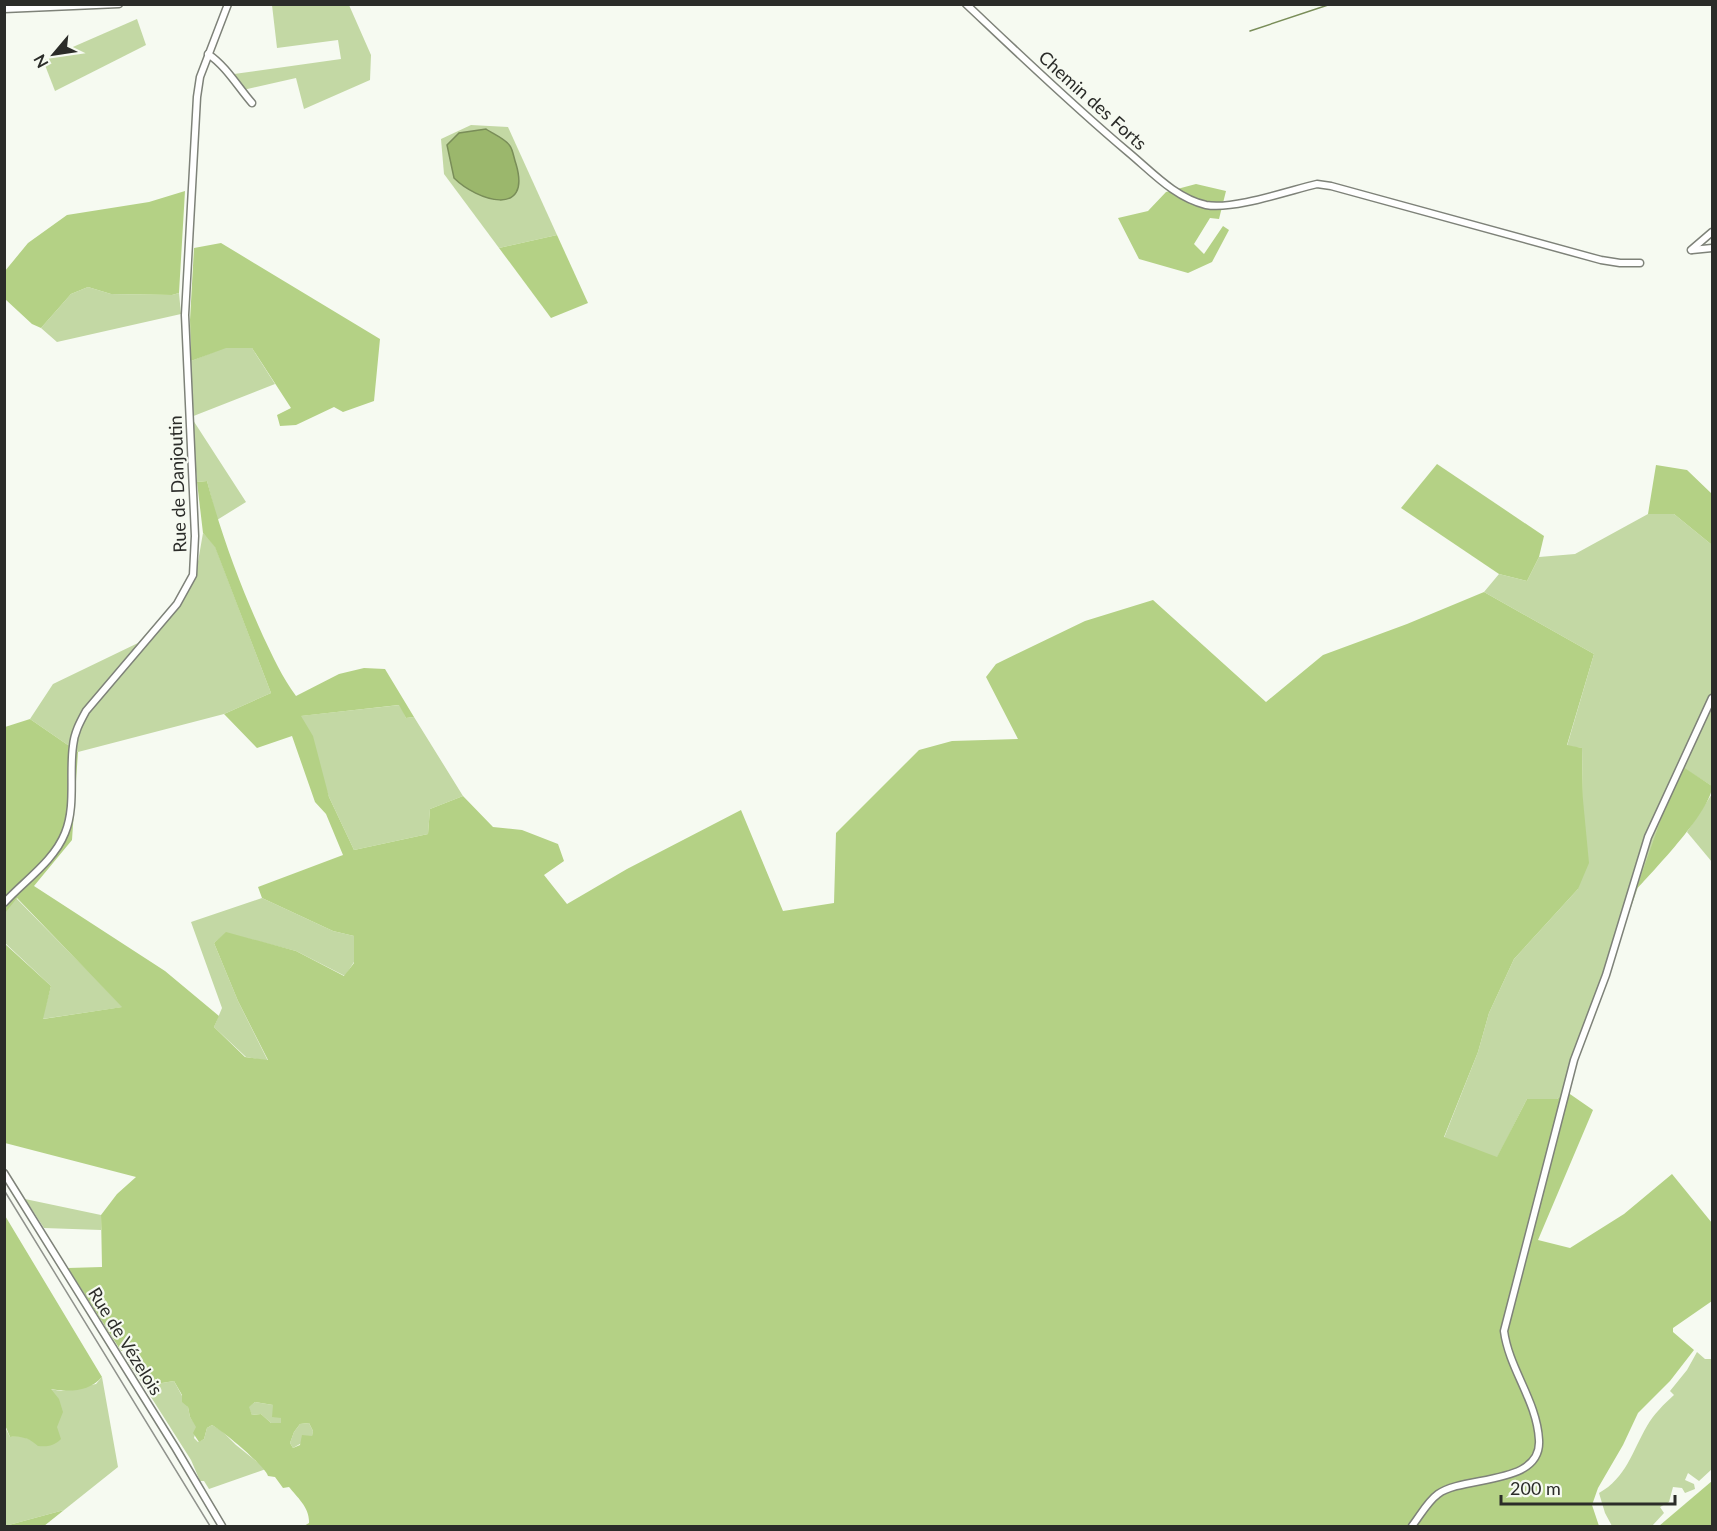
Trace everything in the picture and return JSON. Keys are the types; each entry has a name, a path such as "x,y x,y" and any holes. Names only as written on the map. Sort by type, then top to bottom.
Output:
{"street":[{"path":"4,9 119,4"},
{"name":"Rue de Danjoutin","path":"4,903 48,858 64,835 71,813 73,744 78,726 86,711 177,604 193,575 195,536 189,438 186,274 200,77 228,4"},
{"name":"Chemin des Forts","path":"966,4 1086,116 1172,189 1192,201 1208,205 1230,206 1317,184 1601,260 1640,263"},
{"path":"208,54 220,62 227,74 252,103"},
{"path":"1713,232 1691,250 1713,248"},
{"path":"1412,1527 1438,1494 1458,1485 1515,1473 1526,1468 1536,1458 1540,1442 1535,1416 1509,1354 1504,1331 1574,1060 1613,956 1648,837 1713,698"},
{"name":"Rue de Vézelois","path":"4,1173 175,1447 222,1527"}],"shaded area":[{"path":"272,5 349,5 371,55 370,80 304,109 296,78 243,90 234,74 341,59 338,40 277,48"},
{"path":"137,19 146,45 55,91 43,60"},
{"path":"471,125 508,127 557,235 499,248 444,174 441,139"},
{"path":"486,129 506,141 512,150 519,181 516,192 509,198 500,200 488,198 464,186 454,178 447,145 459,133"},
{"path":"1196,184 1226,191 1219,219 1210,218 1194,244 1204,254 1223,226 1229,230 1212,262 1188,273 1139,259 1118,218 1148,211 1166,192"},
{"path":"185,191 179,293 172,295 111,294 88,287 71,294 41,328 32,324 5,299 5,271 28,243 67,215 149,202"},
{"path":"557,235 588,303 551,318 499,248"},
{"path":"221,243 380,339 374,401 343,412 334,407 296,425 280,426 277,415 291,408 252,348 226,348 191,361 190,320 194,248"},
{"path":"88,287 111,294 172,295 179,293 181,314 57,342 41,328 71,294"},
{"path":"226,347 252,348 275,384 191,417 191,361"},
{"path":"191,417 246,502 217,520 207,481 197,482"},
{"path":"1437,464 1544,536 1539,557 1527,581 1499,574 1401,508"},
{"path":"1656,465 1687,470 1712,494 1712,545 1674,514 1648,514"},
{"path":"207,481 225,540 247,598 274,659 296,696 339,674 364,668 385,669 414,717 406,718 399,705 301,716 313,736 329,797 354,850 428,834 430,809 463,796 493,827 522,830 558,844 564,861 544,875 567,904 627,869 741,810 783,911 834,903 836,833 919,750 952,741 1018,739 986,677 996,664 1085,621 1153,600 1266,702 1323,655 1484,592 1594,654 1567,745 1582,748 1583,800 1589,863 1578,889 1514,959 1489,1013 1478,1052 1444,1137 1497,1157 1527,1099 1557,1099 1567,1092 1593,1110 1538,1240 1570,1248 1624,1214 1672,1174 1712,1223 1712,1301 1673,1328 1673,1332 1694,1350 1670,1381 1638,1413 1623,1445 1598,1488 1592,1505 1599,1526 304,1526 309,1523 307,1512 289,1487 283,1488 275,1477 268,1476 252,1457 225,1434 212,1425 207,1428 204,1439 199,1442 193,1433 196,1427 190,1417 188,1407 182,1402 182,1395 174,1381 144,1386 128,1362 138,1355 140,1348 130,1347 121,1351 68,1268 102,1267 101,1215 117,1194 136,1177 5,1143 4,943 51,986 43,1019 122,1007 17,898 5,913 5,727 30,719 78,752 72,840 34,886 165,971 219,1016 214,1027 245,1057 268,1060 238,1001 214,943 226,932 296,951 344,976 354,963 354,936 333,931 262,898 258,887 343,855 326,814 315,802 292,736 257,748 224,714 271,693 215,547 203,533 197,482","holes":["255,1402 273,1405 272,1417 281,1418 281,1423 271,1423 261,1414 252,1415 249,1407","309,1423 313,1431 312,1436 302,1435 300,1445 293,1448 290,1443 294,1432 300,1424"]},
{"path":"1648,514 1674,514 1712,545 1712,786 1680,766 1567,1092 1557,1099 1527,1099 1497,1158 1444,1138 1478,1052 1489,1013 1514,959 1578,889 1583,800 1582,748 1567,746 1594,654 1484,592 1499,574 1527,581 1539,557 1575,554"},
{"path":"203,533 215,546 271,693 224,714 78,752 30,719 53,684 138,643 195,579"},
{"path":"400,705 406,718 414,717 463,796 430,809 428,834 354,850 329,797 300,716"},
{"path":"1680,765 1712,786 1709,797 1703,810 1681,840 1636,890"},
{"path":"1712,794 1712,862 1687,832"},
{"path":"16,898 123,1007 42,1019 51,986 5,943 4,913"},
{"path":"262,898 333,931 354,936 354,962 345,976 296,951 226,933 214,943 238,1001 268,1061 246,1057 214,1027 222,1008 191,922"},
{"path":"25,1199 101,1215 101,1230 44,1228"},
{"path":"4,1214 102,1377 91,1386 78,1390 51,1389 59,1399 63,1412 57,1427 61,1439 47,1446 38,1446 22,1437 10,1437 5,1425"},
{"path":"1697,1352 1705,1359 1712,1359 1712,1469 1699,1481 1688,1473 1685,1480 1694,1484 1695,1489 1685,1493 1682,1488 1673,1487 1669,1502 1660,1507 1664,1513 1652,1526 1612,1526 1599,1493 1616,1480 1628,1464 1647,1426 1659,1409 1674,1395 1670,1391 1687,1370"},
{"path":"102,1377 118,1467 64,1510 5,1526 4,1425 10,1437 21,1436 31,1440 57,1427 50,1389 61,1391 96,1384"},
{"path":"174,1381 197,1427 194,1438 198,1442 204,1439 207,1428 212,1425 266,1469 209,1489 204,1481 200,1481 191,1460 144,1386"},
{"path":"255,1402 273,1405 281,1418 281,1423 271,1423 261,1414 252,1415 248,1407"},
{"path":"309,1423 313,1431 312,1437 293,1448 290,1443 294,1432 300,1424"},
{"path":"118,1467 44,1526 5,1526 64,1510"},
{"path":"1712,1481 1712,1526 1659,1526"}],"waterway":[{"path":"1250,31 1331,4"}],"railway":[{"path":"4,1190 210,1526"}]}
